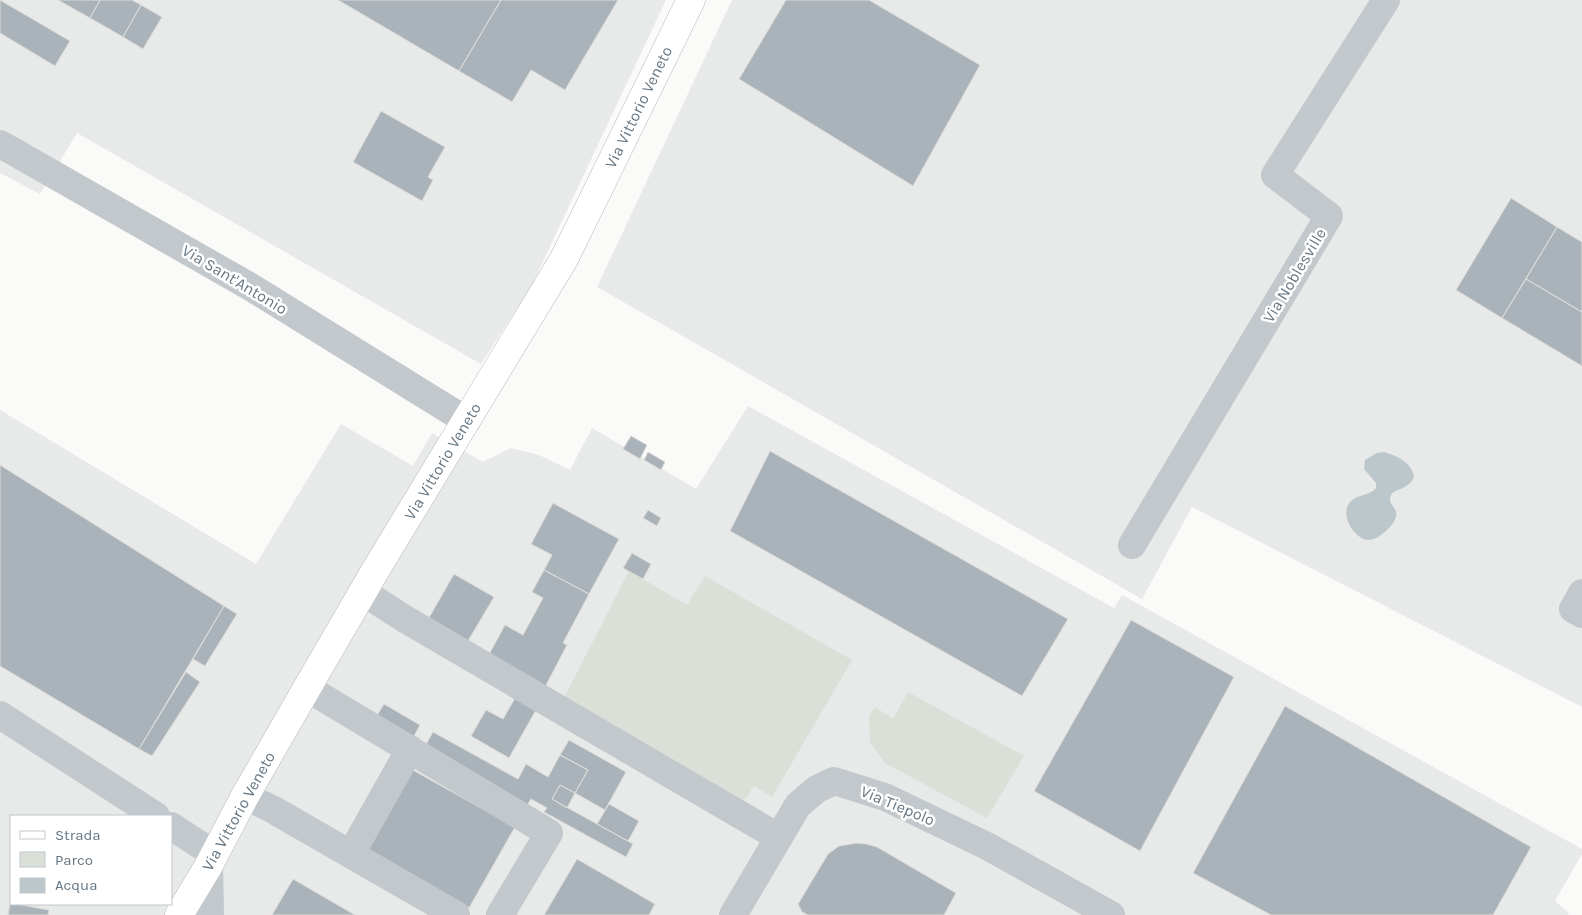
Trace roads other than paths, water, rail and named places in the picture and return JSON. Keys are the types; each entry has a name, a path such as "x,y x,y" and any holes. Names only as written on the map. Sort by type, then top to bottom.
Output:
{"main road":[{"name":"Via Vittorio Veneto","path":"179,915 212,860 245,796 307,688 564,259 691,0"}],"street":[{"name":"Via Noblesville","path":"1132,545 1329,216 1275,175 1386,0"},
{"name":"Via Sant'Antonio","path":"0,144 249,286 467,421"},
{"path":"364,592 405,619 778,837"},
{"path":"1582,593 1573,609 1582,614"},
{"path":"307,688 549,833 500,915"},
{"path":"0,715 154,815"},
{"path":"351,854 410,749"},
{"name":"Via Tiepolo","path":"733,915 798,805 817,789 834,781 885,797 987,846 1111,915"},
{"path":"245,796 272,809 456,915"},
{"path":"172,827 212,860 210,915"}],"water":[{"path":"1384,452 1399,458 1407,464 1414,477 1408,485 1395,491 1390,497 1396,512 1393,523 1374,539 1363,539 1350,527 1346,510 1351,501 1370,493 1376,488 1376,483 1364,469 1365,460 1377,453"}]}
